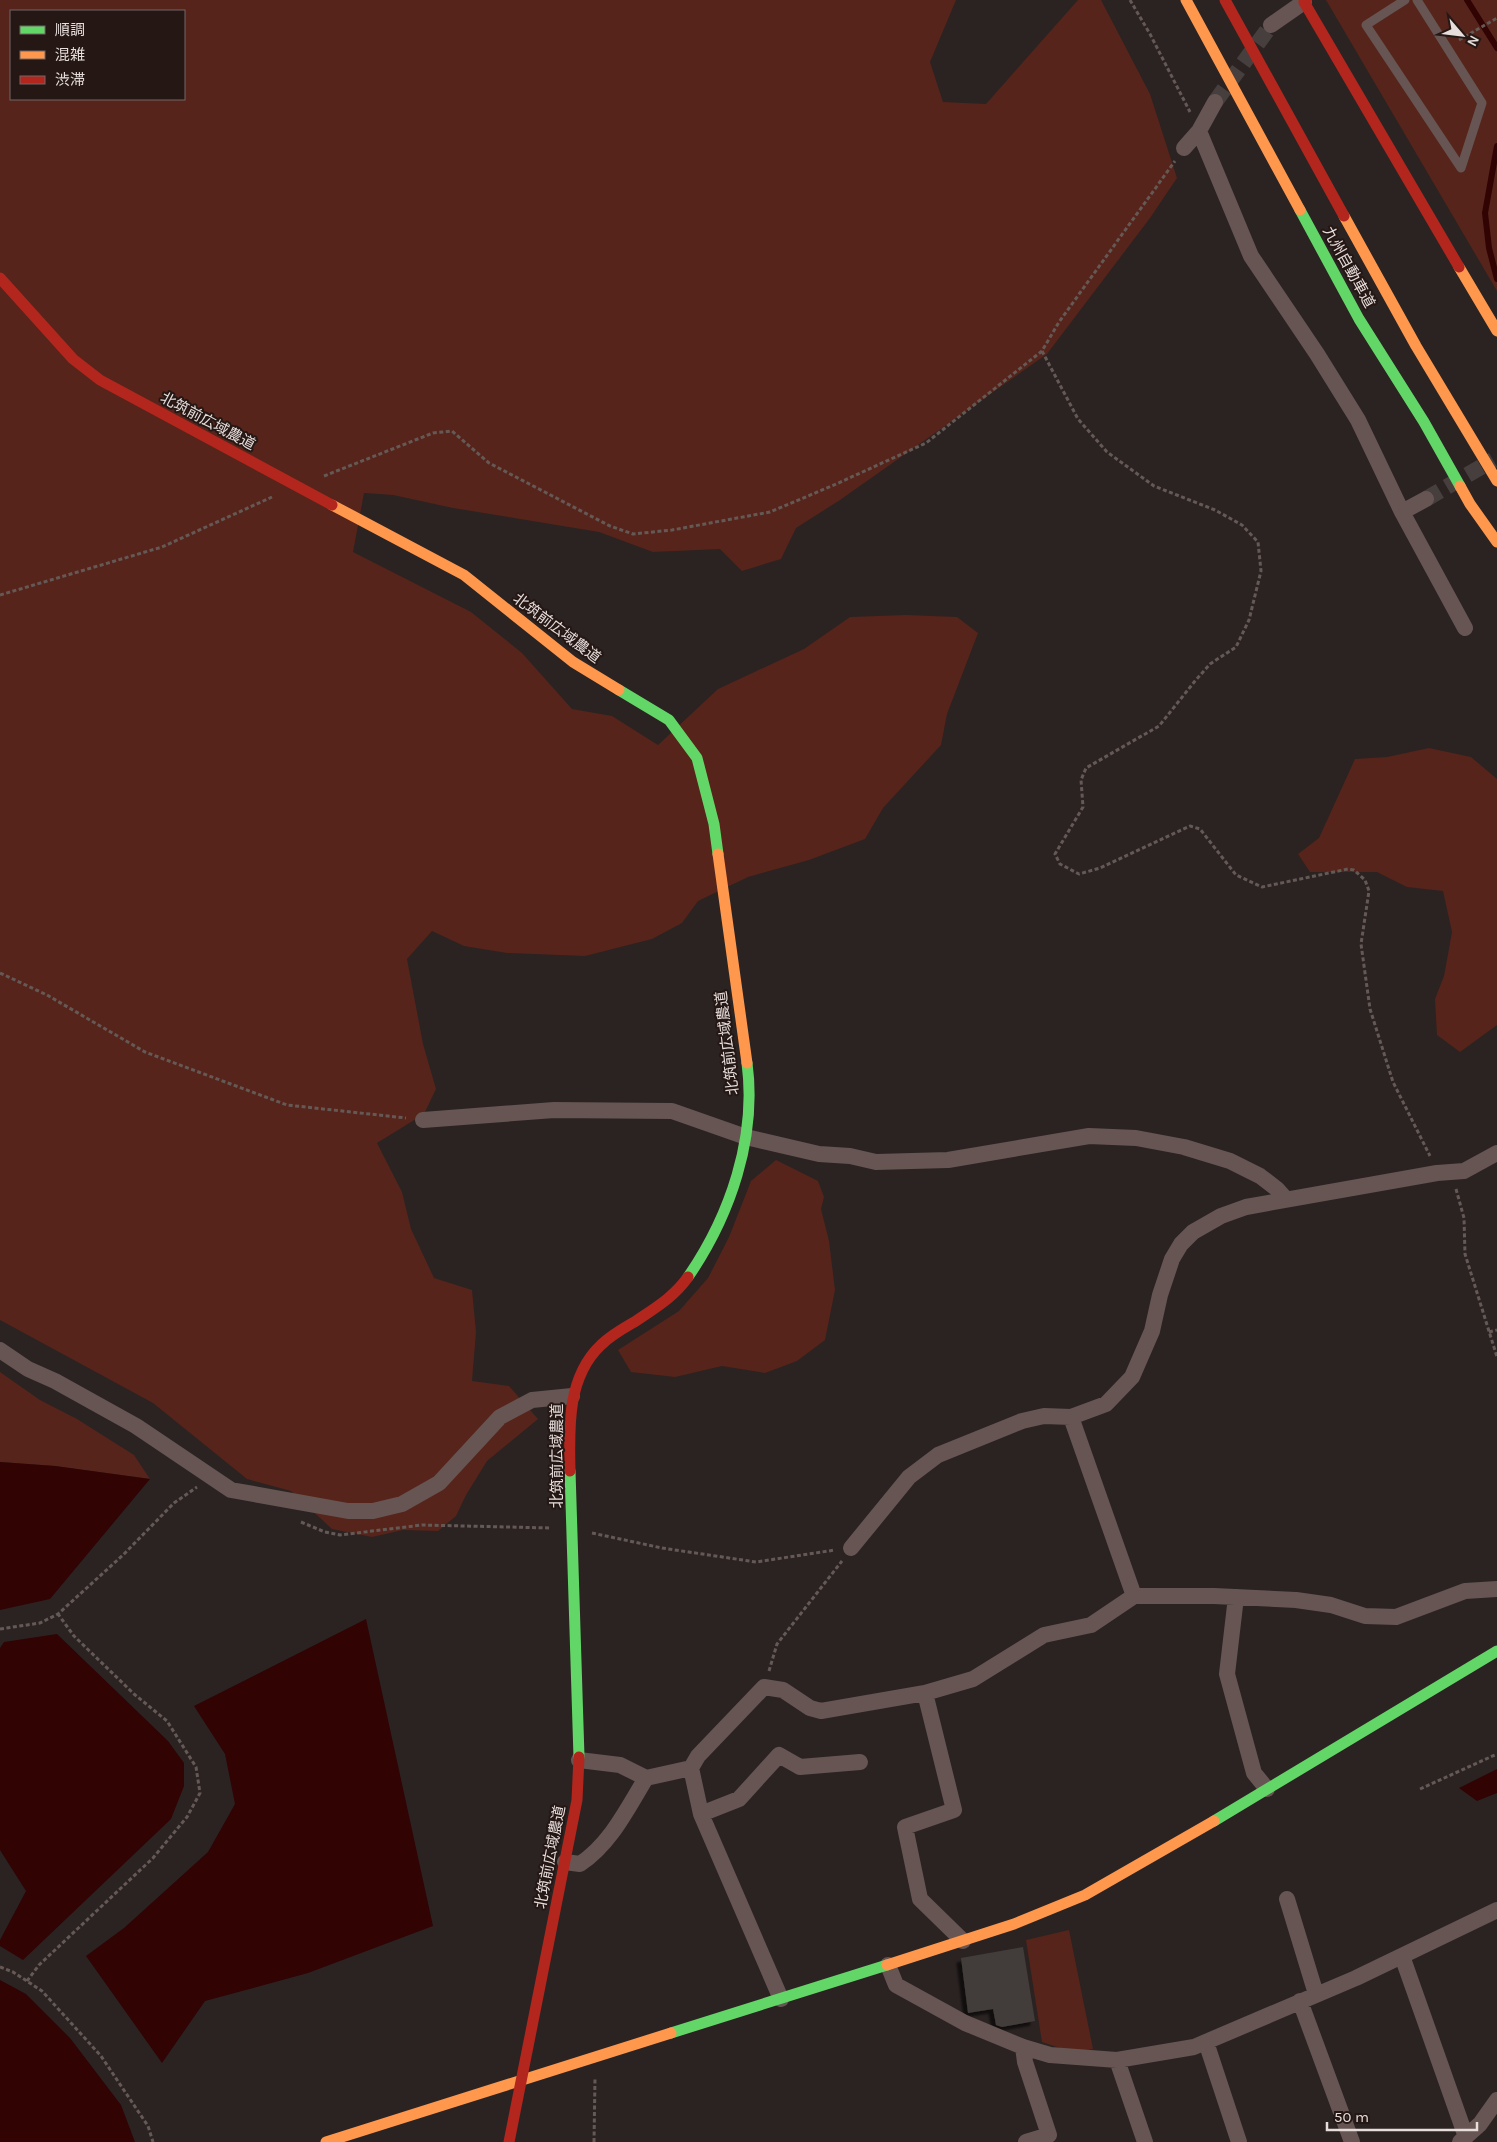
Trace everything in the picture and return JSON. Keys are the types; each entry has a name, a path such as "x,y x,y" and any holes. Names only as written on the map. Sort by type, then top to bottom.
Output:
{"main road":[{"name":"九州自動車道","path":"1186,0 1360,319 1424,422 1470,504 1497,542"},
{"name":"九州自動車道","path":"1225,0 1416,346 1497,481"},
{"path":"1304,1 1497,331"},
{"name":"北筑前広域農道","path":"0,278 50,336 73,359 100,380 464,575 573,662 669,720 697,758 714,824 748,1071 750,1105 746,1137 732,1190 715,1234 690,1276 670,1298 619,1332 596,1350 579,1377 572,1396 569,1428 579,1760 577,1800 509,2142"},
{"path":"326,2142 964,1941 1014,1924 1085,1895 1187,1837 1497,1651"}],"street":[{"path":"1271,25 1304,1"},
{"path":"1184,148 1199,131 1215,102"},
{"path":"1199,131 1251,256 1317,354 1358,420 1402,512 1465,628"},
{"path":"1402,512 1426,499"},
{"path":"422,1120 554,1110 672,1111 746,1137 819,1154 850,1156 876,1162 948,1160 1089,1136 1136,1138 1184,1147 1230,1161 1260,1176 1277,1189 1286,1199"},
{"path":"851,1548 909,1477 938,1455 1022,1421 1044,1416 1071,1417 1106,1404 1132,1377 1152,1331 1160,1294 1172,1259 1181,1244 1193,1232 1220,1216 1246,1206 1444,1172 1464,1171 1497,1153"},
{"path":"0,1350 28,1369 55,1381 136,1426 231,1490 348,1511 373,1510 402,1504 439,1483 500,1417 532,1400 572,1396"},
{"path":"1071,1417 1134,1596"},
{"path":"781,1998 702,1814 691,1768 698,1756 764,1687 783,1690 810,1708 821,1712 926,1693 973,1679 1044,1635 1091,1625 1134,1596 1236,1597 1296,1600 1331,1604 1365,1616 1396,1617 1465,1591 1497,1590"},
{"path":"1236,1597 1228,1674 1254,1773 1267,1788"},
{"path":"926,1693 954,1810 905,1826 920,1898 964,1941"},
{"path":"702,1814 739,1799 779,1755 800,1767 860,1762"},
{"path":"579,1760 620,1765 646,1778 691,1768"},
{"path":"565,1862 580,1864 595,1854 612,1833 646,1778"},
{"path":"1287,1899 1316,1994"},
{"path":"888,1965 896,1985 966,2023 1022,2048 1050,2055 1117,2060 1194,2046 1206,2042 1402,1956 1497,1910"},
{"path":"1402,1956 1463,2139 1480,2124 1497,2100"},
{"path":"1300,2001 1352,2142"},
{"path":"1206,2042 1239,2142"},
{"path":"1022,2048 1049,2136 1026,2142"},
{"path":"1117,2060 1144,2142"}],"lane":[{"path":"1404,0 1366,25 1461,168 1482,102 1417,0"}],"path":[{"path":"1130,0 1150,34 1199,131"},
{"path":"1447,47 1497,18"},
{"path":"0,595 162,548 298,486 433,432 452,431 489,462 610,526 632,534 692,526 770,512 926,443 1042,351 1059,322 1184,148"},
{"path":"1042,351 1078,418 1107,452 1154,486 1215,510 1242,525 1258,542 1260,571 1249,620 1236,648 1210,664 1159,726 1086,768 1081,780 1083,808 1055,854 1060,864 1079,874 1100,868 1190,826 1200,829 1236,875 1262,888 1348,869 1354,870 1365,880 1369,891 1361,944 1370,1009 1393,1082 1434,1163 1444,1172 1464,1218 1465,1254 1497,1358"},
{"path":"0,973 47,995 145,1052 287,1105 422,1120"},
{"path":"1489,1332 1497,1330"},
{"path":"0,1629 40,1623 58,1614 124,1555 174,1503 197,1488 216,1481"},
{"path":"573,1532 603,1534 662,1548 756,1562 851,1548"},
{"path":"764,1687 777,1644 851,1548"},
{"path":"27,1981 39,1965 153,1858 187,1817 200,1793 196,1767 167,1721 134,1694 81,1642 58,1614"},
{"path":"1420,1789 1497,1754"},
{"path":"0,1967 42,1991 101,2056 148,2126 153,2142"},
{"path":"594,2142 595,2057"}],"shaded area":[{"path":"0,0 956,0 930,62 943,102 986,104 1078,0 1101,0 1150,94 1177,178 1150,218 1047,354 840,500 796,528 781,559 742,571 720,549 653,552 599,532 453,508 393,495 364,493 353,552 471,612 522,653 572,709 612,716 658,745 718,689 804,649 850,617 906,615 957,617 978,633 947,714 941,745 883,808 865,839 809,860 748,877 698,901 682,923 652,939 585,956 507,953 464,946 432,931 407,959 423,1044 436,1089 424,1114 377,1143 402,1192 411,1229 434,1278 472,1290 476,1332 472,1381 509,1386 538,1419 487,1461 466,1495 456,1516 438,1531 403,1530 372,1537 332,1529 291,1491 247,1479 153,1403 0,1320"},
{"path":"1326,0 1497,0 1497,291"},
{"path":"1429,748 1471,757 1497,779 1497,1025 1460,1052 1437,1035 1435,999 1444,976 1452,932 1443,891 1407,887 1377,872 1310,872 1298,854 1319,838 1355,759 1387,757"},
{"path":"776,1160 818,1181 824,1197 821,1209 829,1241 835,1290 825,1340 797,1361 765,1373 722,1366 675,1377 631,1372 618,1350 679,1311 708,1278 729,1237 751,1181"},
{"path":"0,1372 40,1400 77,1419 134,1455 150,1479 55,1466 0,1462"},
{"path":"0,1462 55,1466 150,1479 50,1599 0,1610"},
{"path":"366,1619 433,1926 308,1973 205,2001 162,2063 86,1956 124,1928 208,1852 235,1804 225,1754 194,1706"},
{"path":"57,1634 168,1741 184,1763 184,1786 171,1819 23,1960 0,1946 0,1940 26,1891 0,1850 0,1648 4,1642"},
{"path":"1497,1769 1497,1793 1477,1801 1459,1788"},
{"path":"1069,1930 1093,2049 1072,2052 1042,2042 1026,1940"},
{"path":"0,1980 26,1994 70,2038 121,2105 135,2142 0,2142"}],"building":[{"path":"1023,1947 1035,2021 1002,2027 996,2025 993,2009 968,2013 961,1958"}],"waterway":[{"path":"1467,0 1497,48"},
{"path":"1497,146 1485,213 1489,248 1497,279"}],"tunnel":[{"path":"1215,102 1271,25"},
{"path":"1426,499 1493,460"}],"traffic: fast":[{"path":"1300,210 1359,319 1424,422 1460,486"},
{"path":"619,690 669,720 697,758 714,824 718,854"},
{"path":"688,1277 716,1228 728,1202 737,1175 744,1148 748,1120 749,1091 747,1063"},
{"path":"570,1471 579,1757"},
{"path":"1214,1821 1497,1651"},
{"path":"671,2033 887,1965"}],"traffic: slow":[{"path":"1186,0 1300,210"},
{"path":"1344,216 1416,346 1497,481"},
{"path":"1459,267 1497,331"},
{"path":"1460,486 1470,504 1497,542"},
{"path":"332,505 464,575 573,662 619,690"},
{"path":"718,854 747,1063"},
{"path":"887,1965 1014,1924 1085,1895 1214,1821"},
{"path":"326,2142 671,2033"}],"traffic: jam":[{"path":"1225,0 1344,216"},
{"path":"1306,0 1304,2 1459,267"},
{"path":"0,278 73,359 100,380 332,505"},
{"path":"570,1471 570,1420 572,1404 576,1387 590,1358 609,1338 670,1296 688,1277"},
{"path":"509,2142 577,1800 579,1757"}]}
